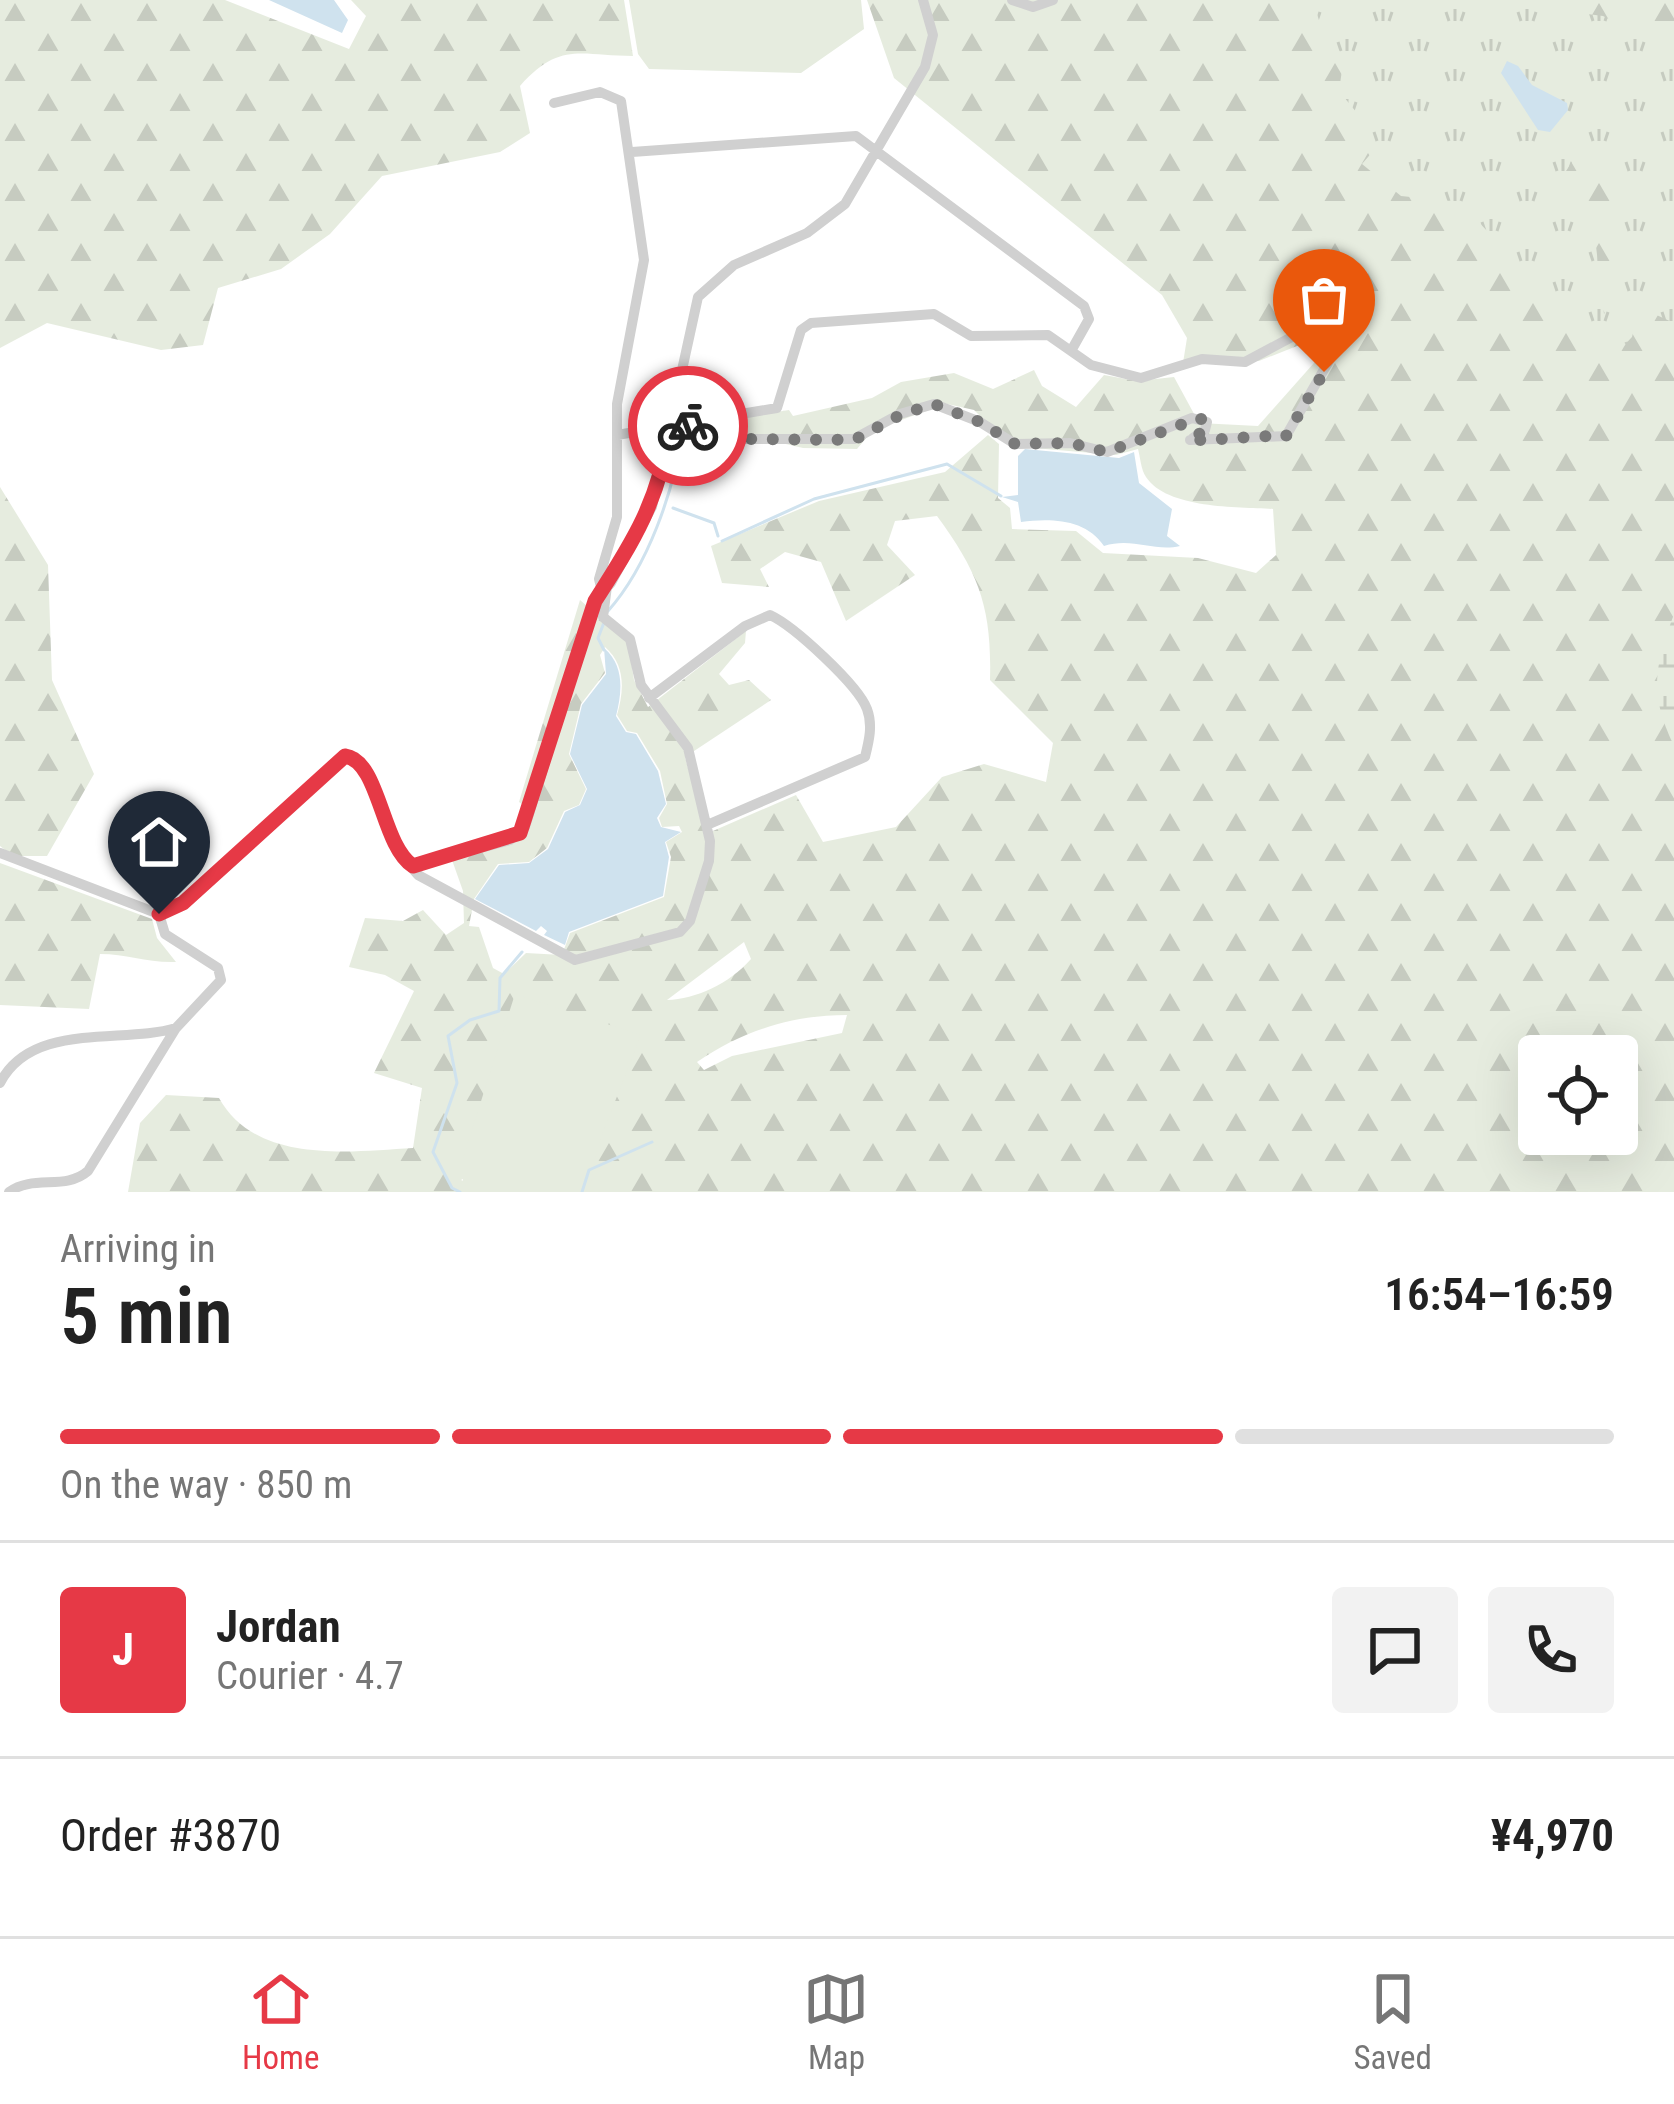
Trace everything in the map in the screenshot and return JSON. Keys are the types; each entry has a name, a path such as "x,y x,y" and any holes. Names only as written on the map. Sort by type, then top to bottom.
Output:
{"street":[{"path":"413,866 520,833 577,649 605,588 652,507 686,332 698,297 734,265 827,220 845,204 880,150 931,51 933,35 923,0"},
{"path":"1012,0 1033,8 1053,0"},
{"path":"0,854 159,914 183,903 345,756 364,767 396,850 431,884 575,960 667,939 685,927 709,861 706,825 688,748 649,698 633,644 606,618 605,588 599,578 617,518 617,404 644,260 632,152 616,95 584,94 554,103"},
{"path":"632,152 845,133 880,150 1084,306 1089,319 1071,351"},
{"path":"616,435 777,408 801,330 811,323 934,314 971,336 1043,334 1090,365 1141,378 1202,359 1245,362 1344,309 1330,359 1286,436 1277,433 1237,442 1190,440 1205,430 1207,422 1199,418 1122,450 1015,444 980,422 934,404 887,420 854,440 740,439 686,424"},
{"path":"649,698 746,626 770,614 833,669 866,707 870,724 865,757 706,825"},
{"path":"9,1192 33,1181 70,1182 88,1171 176,1028 217,986 221,974 165,934 159,914"},
{"path":"0,1083 11,1065 63,1039 176,1028"}],"green space":[{"path":"0,0 225,0 349,49 366,16 351,0 624,0 633,56 572,54 547,62 520,86 530,133 500,152 382,176 330,234 281,269 218,288 203,345 161,350 47,323 0,348"},
{"path":"629,0 861,0 864,29 801,73 649,69 638,54"},
{"path":"867,0 1313,0 1323,34 1344,56 1339,91 1366,124 1374,150 1362,164 1401,196 1460,202 1604,356 1616,354 1632,337 1636,321 1650,312 1674,323 1674,1192 578,1192 477,1172 461,1180 494,1192 128,1192 140,1123 166,1095 219,1098 235,1119 279,1144 332,1151 413,1148 422,1088 374,1073 414,991 385,975 349,967 365,918 403,921 423,910 446,935 464,923 463,891 452,860 522,838 534,812 519,802 580,600 628,641 634,680 648,707 746,631 745,643 719,674 729,685 749,680 771,700 685,757 706,834 796,795 823,842 896,827 942,777 984,764 1046,782 1053,743 990,680 980,592 937,516 895,521 887,545 915,575 846,621 821,562 785,552 760,569 769,587 722,583 711,546 819,501 945,472 988,435 999,444 998,498 1010,508 1012,529 1076,531 1103,553 1198,558 1256,573 1276,555 1273,509 1205,504 1170,495 1146,477 1138,449 1116,455 1011,446 974,410 934,401 931,409 872,431 857,449 803,448 713,427 711,422 789,410 793,416 872,398 901,382 954,373 993,389 1034,370 1042,386 1076,407 1104,375 1137,381 1174,377 1199,423 1258,426 1345,328 1331,310 1306,329 1302,344 1259,361 1183,363 1187,338 1162,295 894,78","holes":["605,647 620,670 617,715 627,731 637,733 660,771 667,804 659,818 662,827 679,826 682,832 666,842 671,857 664,897 570,933 562,955 526,953 504,974 493,968 479,927 469,926 474,899 498,864 529,862 547,848 564,811 579,805 586,789 569,754 581,704 605,673 600,655","744,942 751,959 733,976 701,993 667,1000","847,1015 842,1033 732,1056 704,1070 697,1062 768,1027"]},
{"path":"1153,0 1674,0 1674,433"},
{"path":"1537,0 1674,0 1674,52 1603,16 1548,9"},
{"path":"1594,152 1612,176 1608,223 1614,297 1604,314 1596,246 1552,192 1576,156"},
{"path":"0,487 48,565 52,680 94,774 47,856 13,856 0,846"},
{"path":"1674,614 1674,746 1660,710 1657,680"},
{"path":"0,863 152,919 157,938 176,962 100,954 89,1009 0,1005"},
{"path":"515,994 641,1035 598,1145 589,1192 471,1192 463,1183 463,1158"}],"water":[{"path":"269,0 334,0 348,20 342,33"},
{"path":"1507,61 1518,66 1532,85 1567,103 1568,110 1550,132 1538,130 1501,73"},
{"path":"1025,449 1119,458 1134,452 1139,483 1172,509 1167,536 1180,546 1104,546 1078,525 1021,522 1018,502 1002,497 1018,495 1018,456"},
{"path":"604,648 619,671 616,716 626,732 636,734 658,771 666,804 657,818 661,827 681,832 665,842 669,857 663,896 569,932 565,945 544,935 547,931 541,926 536,931 475,899 499,865 529,863 548,849 565,812 580,805 587,789 570,754 582,705 606,674"}],"waterway":[{"path":"608,611 635,572 657,527 682,432"},
{"path":"722,541 814,499 947,464 1001,496"},
{"path":"673,508 714,523 718,536"},
{"path":"604,650 598,638 605,620"},
{"path":"460,1192 452,1188 433,1152 457,1083 448,1036 470,1020 499,1011 500,978 522,952"},
{"path":"582,1192 589,1170 652,1142"}],"way so far":[{"path":"688,426 740,439 854,440 874,426 934,404 980,422 1015,444 1070,443 1107,452 1122,450 1192,418 1207,422 1205,430 1190,440 1237,442 1277,433 1286,436 1324,372"}],"route":[{"path":"159,914 183,903 345,756 355,757 364,767 396,850 413,866 515,838 525,826 560,700 595,601 611,583 652,507 671,426 688,426"}]}
